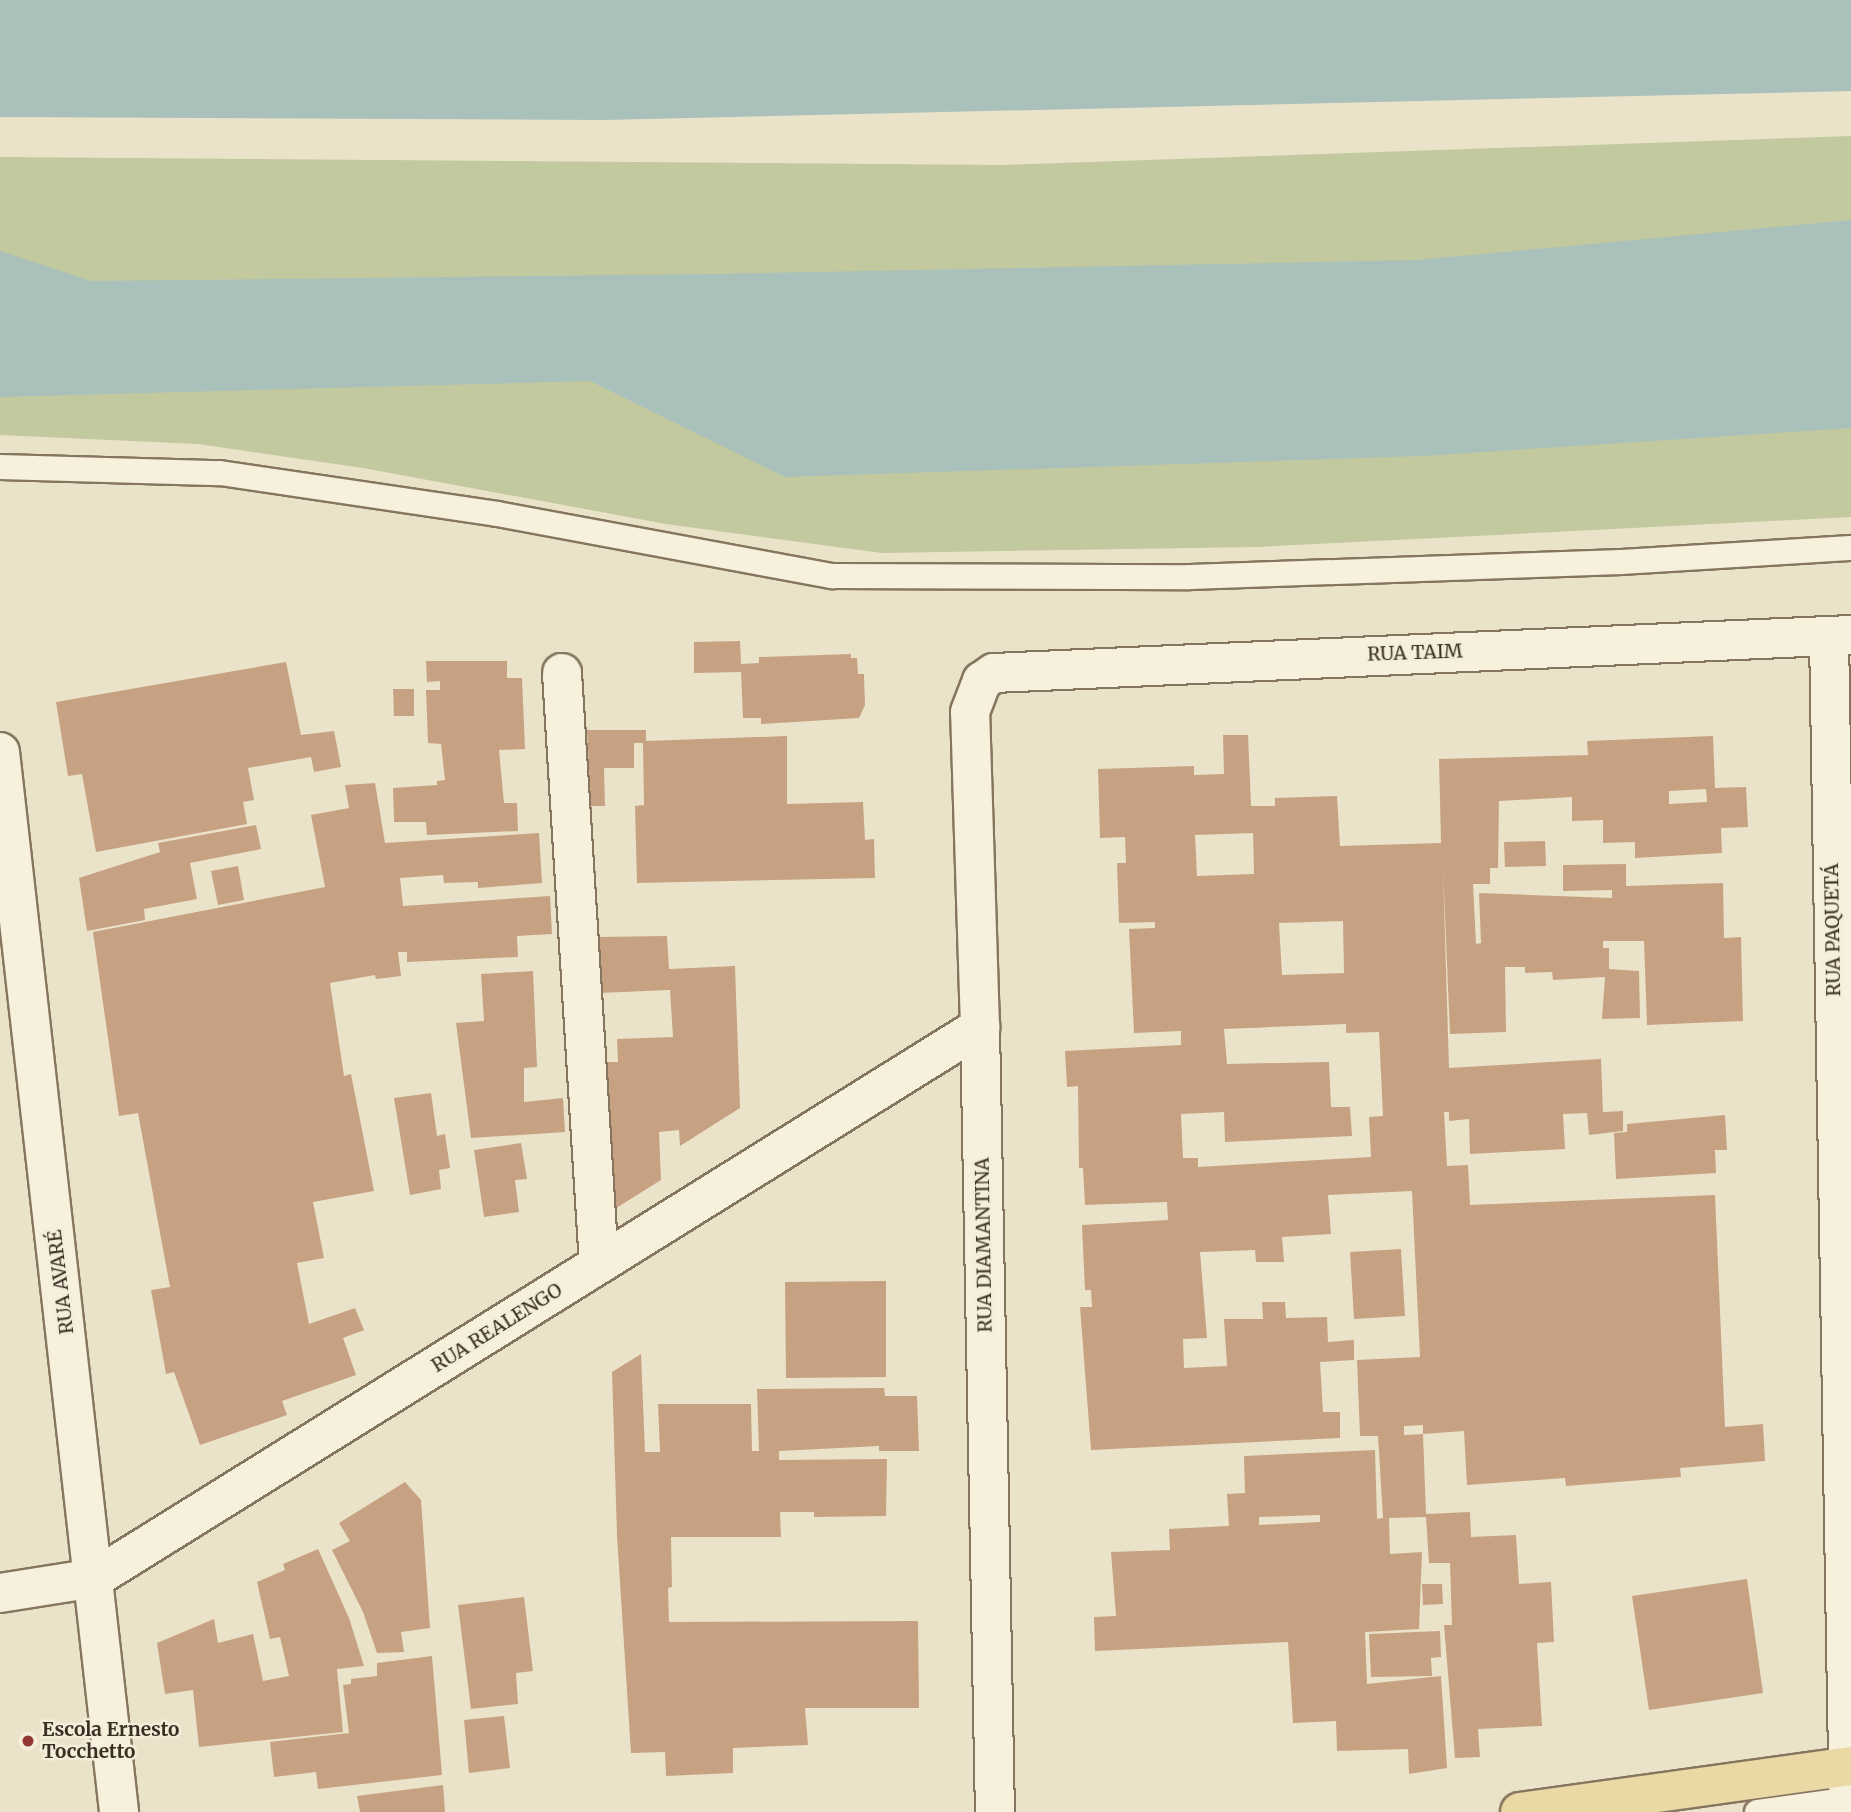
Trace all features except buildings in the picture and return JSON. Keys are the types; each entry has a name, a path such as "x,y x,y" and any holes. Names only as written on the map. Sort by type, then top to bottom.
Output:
{"main road":[{"path":"1520,1812 1849,1789"}],"street":[{"name":"RUA TAIM","path":"982,681 1010,670 1840,636"},
{"name":"RUA PAQUETÁ","path":"1840,636 1849,1789"},
{"path":"562,673 600,1264"},
{"name":"RUA DIAMANTINA","path":"982,681 970,712 980,1027 995,1812"},
{"name":"RUA AVARÉ","path":"0,752 95,1578 119,1812"},
{"name":"RUA REALENGO","path":"0,1594 95,1578 980,1027"}],"lane":[{"path":"0,467 220,473 497,514 832,576 1204,576 1621,562 1851,548"},
{"path":"1757,1812 1849,1789"}],"green space":[{"path":"1851,136 1851,517 1257,547 882,553 666,524 363,468 198,444 0,435 0,157 1001,165"}],"water":[{"path":"0,0 1851,0 1851,91 604,120 0,117"},
{"path":"1851,220 1851,428 1422,456 785,477 590,381 0,397 0,251 91,281 713,274 1417,260"}],"place":[{"name":"Escola Ernesto Tocchetto","path":"28,1741"}]}
